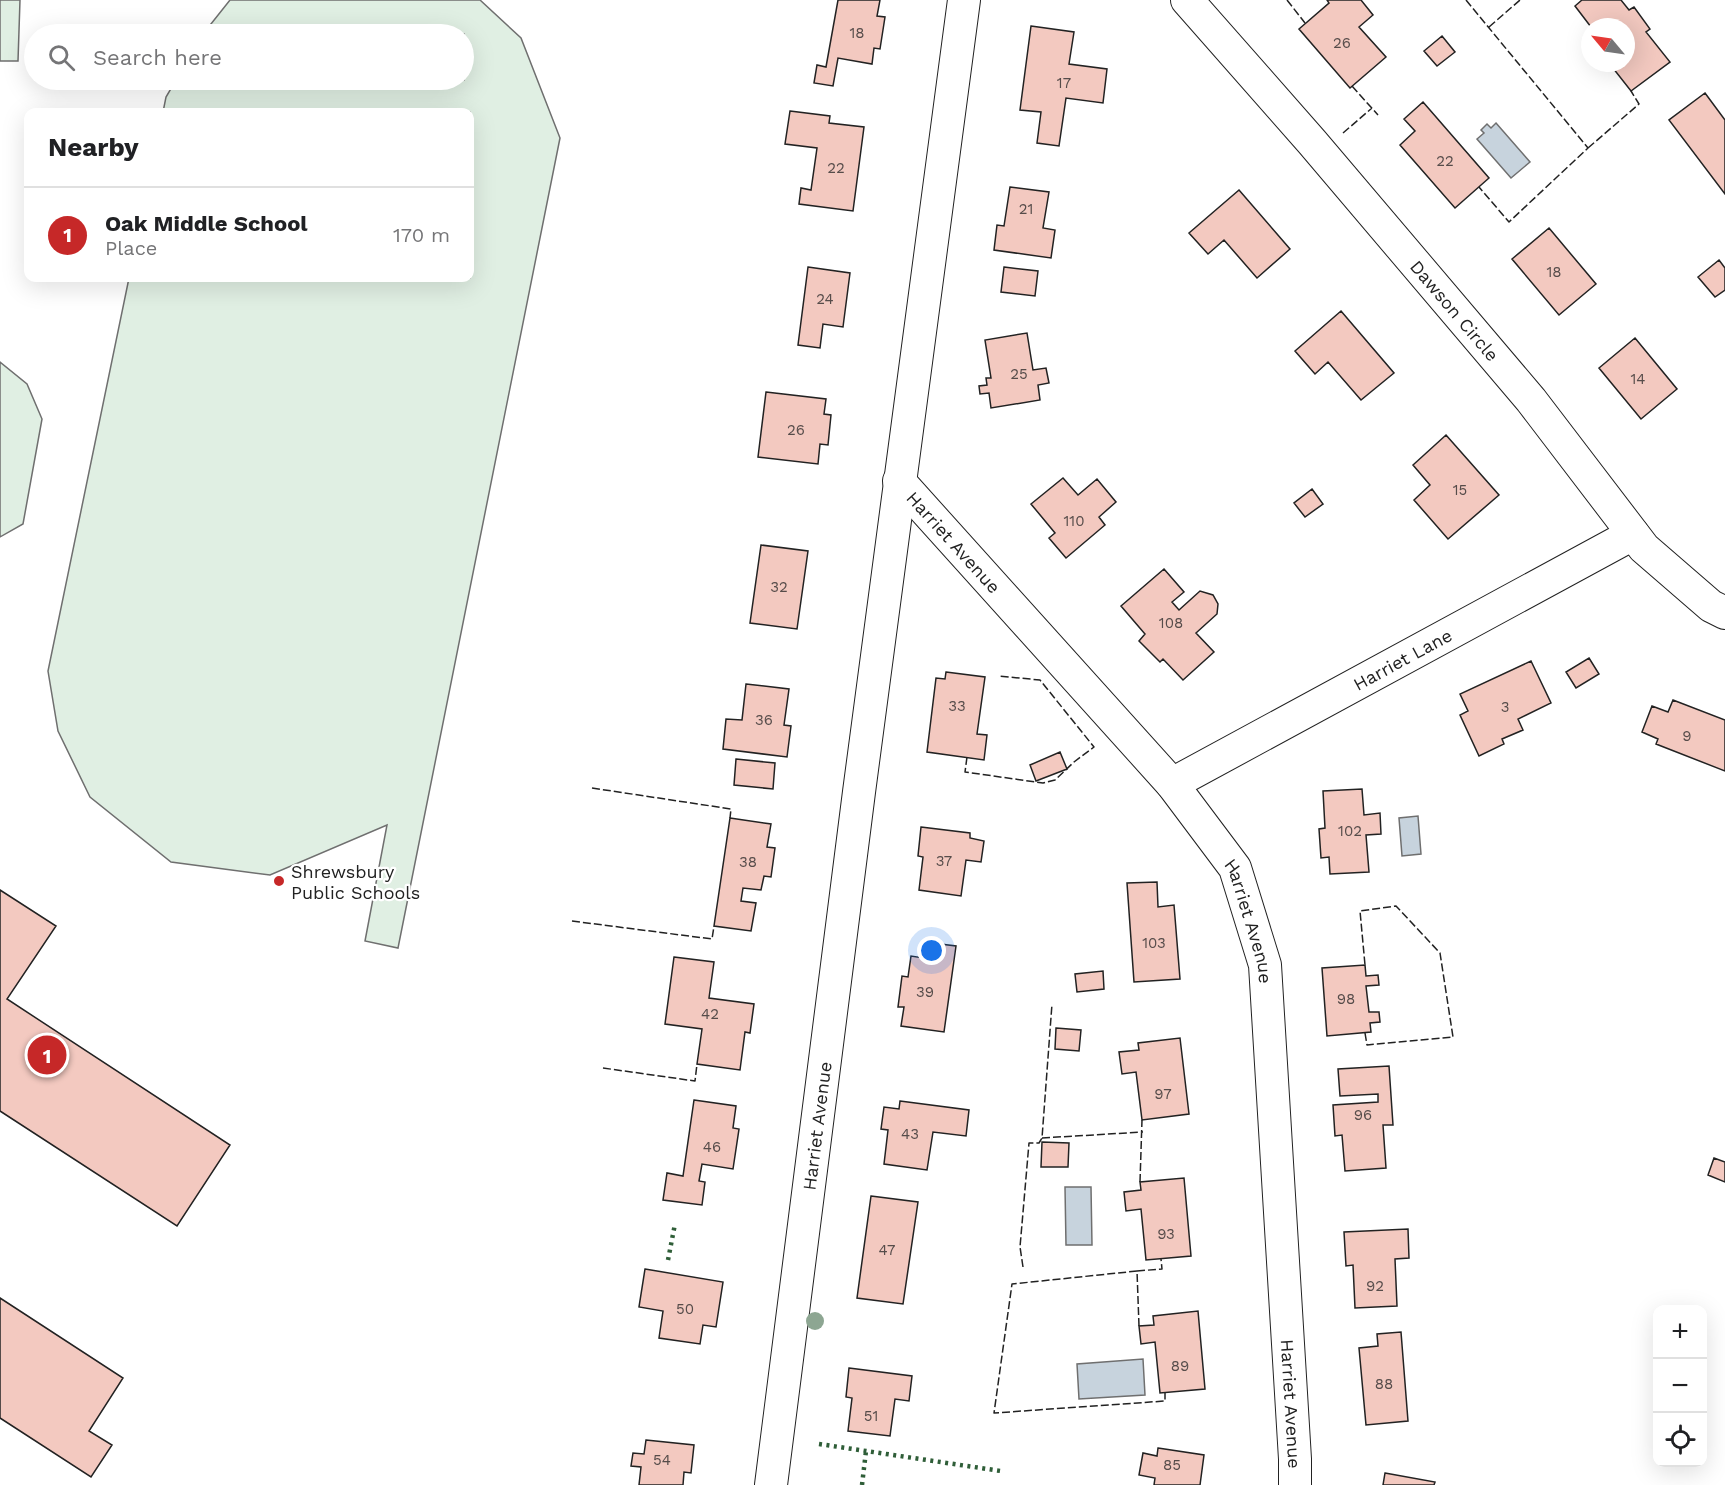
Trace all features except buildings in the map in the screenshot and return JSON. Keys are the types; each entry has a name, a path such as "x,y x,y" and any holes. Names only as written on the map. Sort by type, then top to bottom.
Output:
{"street":[{"name":"Harriet Avenue","path":"771,1485 899,481 964,0"},
{"name":"Dawson Circle","path":"1187,0 1312,142 1531,400 1644,548 1711,606 1725,613"},
{"name":"Harriet Avenue","path":"899,481 1173,784 1235,868 1265,965 1295,1449 1295,1485"},
{"name":"Harriet Lane","path":"1173,784 1633,534"}],"green space":[{"path":"0,0 20,0 18,61 0,61"},
{"path":"230,0 480,0 521,38 560,138 398,948 365,941 387,825 270,875 171,862 90,797 58,731 48,671 128,282 474,282 474,108 164,108 170,90 474,90 474,24 211,24"},
{"path":"0,362 27,384 42,419 23,524 0,537"}],"shaded area":[{"path":"1496,123 1530,162 1511,178 1477,139 1484,133 1481,130 1487,124 1491,128"},
{"path":"1418,816 1421,854 1402,856 1399,818"},
{"path":"1065,1187 1091,1187 1092,1245 1066,1245"},
{"path":"1143,1359 1145,1395 1079,1399 1077,1364"}],"hedge":[{"path":"668,1260 675,1224"},
{"path":"819,1444 1001,1471"},
{"path":"862,1485 866,1451"}],"fence":[{"path":"1287,0 1305,23"},
{"path":"1466,0 1588,148 1509,222 1479,187"},
{"path":"1489,27 1520,0"},
{"path":"1352,86 1378,115"},
{"path":"1588,148 1639,104 1631,91"},
{"path":"1343,133 1372,108"},
{"path":"967,757 965,772 1043,783 1055,780 1094,747 1040,680 998,676"},
{"path":"592,788 731,809 730,818"},
{"path":"1365,965 1360,911 1396,906 1440,953 1453,1037 1367,1045 1365,1033"},
{"path":"572,921 712,939 714,926"},
{"path":"1023,1267 1020,1247 1029,1143 1039,1143 1042,1138 1052,1004"},
{"path":"603,1068 695,1081 697,1064"},
{"path":"1140,1182 1142,1120"},
{"path":"1042,1138 1143,1132"},
{"path":"1137,1271 1162,1269 1161,1259"},
{"path":"1139,1326 1137,1271 1012,1284 994,1413 1165,1401 1165,1393"}],"place":[{"name":"Shrewsbury Public Schools","path":"279,881"},
{"name":"Oak Middle School","path":"47,1055"}]}
